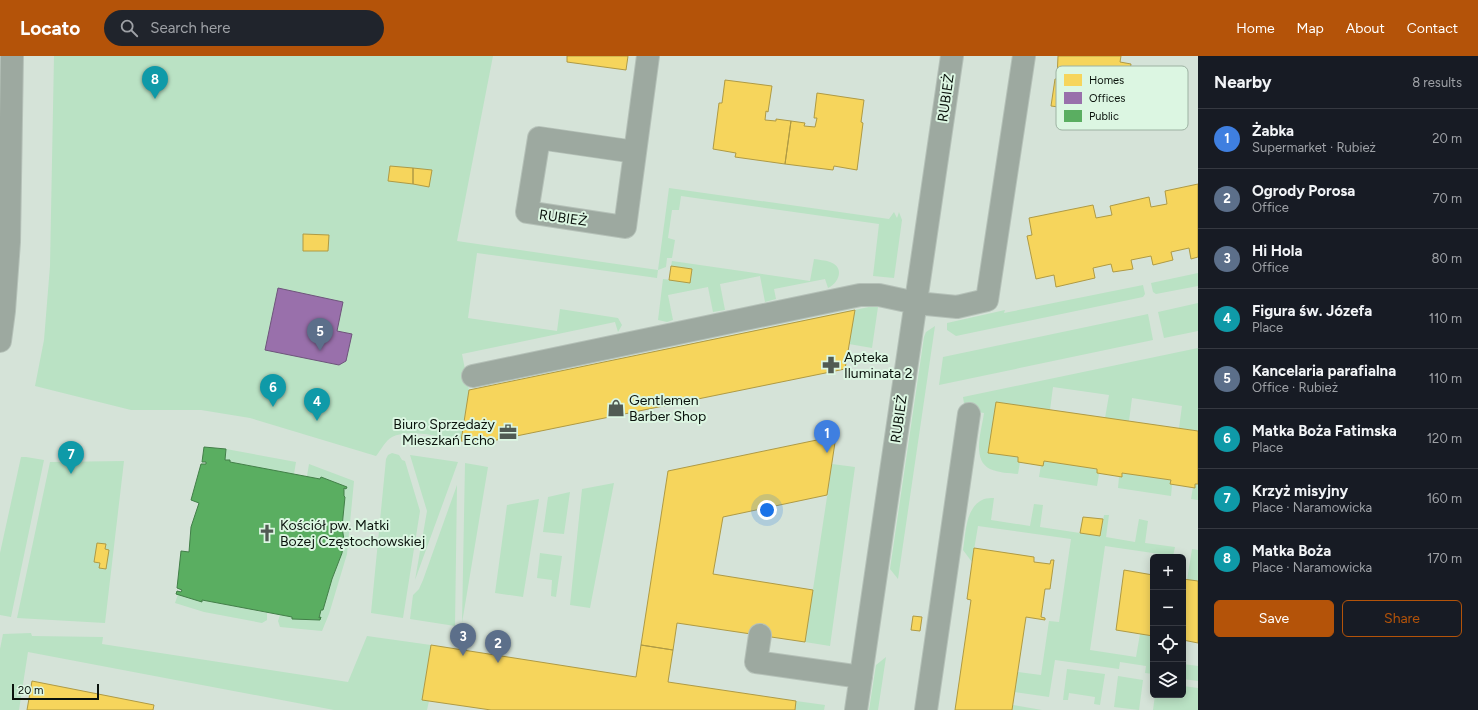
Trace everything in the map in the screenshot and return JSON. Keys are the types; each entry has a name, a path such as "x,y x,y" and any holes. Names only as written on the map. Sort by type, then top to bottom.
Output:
{"street":[{"path":"0,341 4,311 9,242 12,56"},
{"name":"RUBIEŻ","path":"635,152 539,138 527,212 625,227 648,56"},
{"name":"RUBIEŻ","path":"856,710 952,56"},
{"path":"472,376 860,295 879,295 916,302 958,307 987,300 1024,56"},
{"path":"926,710 969,414"},
{"path":"760,635 756,662 861,677"}],"green space":[{"path":"54,56 493,56 457,241 658,270 657,278 477,253 468,318 557,331 560,309 618,318 622,325 618,332 615,322 462,354 469,390 461,441 426,434 399,434 387,441 376,456 250,418 201,410 131,410 35,386 44,340 50,266"},
{"path":"669,188 889,219 894,212 897,218 899,212 902,220 894,278 873,276 879,224 681,196 679,210 672,210 668,238 675,240 672,258 667,258 666,267 658,270"},
{"path":"814,259 830,262 838,267 839,275 832,286 828,288 825,279 774,289 776,299 765,302 760,276 720,284 725,310 713,312 708,287 668,295 673,320 667,322 658,320 663,279 690,282 692,269 671,266 672,261 810,281"},
{"path":"1198,273 1198,286 1156,294 1153,292 1151,283"},
{"path":"1143,285 1145,294 1143,297 956,336 947,330 947,323 1005,310 1004,313"},
{"path":"1198,303 1198,331 1164,338 1158,312"},
{"path":"873,306 878,307 872,348 849,344 855,310"},
{"path":"1148,314 1153,340 939,385 943,357"},
{"path":"935,326 898,579 890,569 924,337 926,332"},
{"path":"1198,348 1198,431 1179,428 1182,406 1132,398 1129,421 1105,418 1109,395 1053,387 1050,410 996,402 988,453 1018,457 1018,462 1020,462 1018,474 1000,472 990,469 984,465 979,452 979,444 984,413 965,410 963,397"},
{"path":"226,449 296,462 294,474 230,462 230,460 225,460"},
{"path":"392,453 399,455 402,460 405,461 420,511 403,618 371,613 386,459 388,455"},
{"path":"410,455 458,462 415,580 427,511"},
{"path":"21,457 44,460 11,617 0,615 0,553"},
{"path":"124,461 105,623 17,618 50,462"},
{"path":"1044,461 1097,469 1097,473 1099,474 1097,486 1039,477 1041,465"},
{"path":"465,463 488,467 462,623"},
{"path":"309,464 354,481 347,554 329,614 322,631 280,627 278,621 280,615 292,617 293,619 320,620 321,610 323,610 332,579 342,553 344,540 342,527 345,497 344,488 346,489 347,487 321,477 320,479 307,476"},
{"path":"832,464 855,467 830,646 805,642"},
{"path":"1122,473 1171,480 1171,496 1118,488 1119,477 1122,477"},
{"path":"614,483 590,608 570,605 582,489"},
{"path":"1195,484 1198,484 1198,500 1191,499"},
{"path":"457,485 455,626 410,619 413,595 419,589 423,580"},
{"path":"570,492 564,534 543,532 548,497"},
{"path":"994,498 991,520 1030,526 1034,504 1043,505 1040,527 1100,536 1104,515 1109,515 1106,537 1135,542 1139,519 1148,521 1145,543 1175,547 1173,554 1159,554 1105,546 1090,650 1136,657 1140,634 1150,636 1150,674 1145,673 1146,666 1120,662 1119,669 1055,660 1049,697 1014,692 1018,672 1041,675 1049,621 1059,622 1071,539 978,526 972,562 963,550 968,521 973,508 984,499"},
{"path":"539,499 523,597 495,593 507,505"},
{"path":"1192,549 1198,550 1198,581 1187,580"},
{"path":"540,553 562,556 556,597 551,596 552,580 537,578"},
{"path":"178,594 202,602 202,600 267,613 267,620 262,623 204,612 175,603"},
{"path":"31,633 32,636 103,637 102,644 348,682 367,636 431,645 422,699 429,701 427,710 334,710 28,652 19,710 0,710 0,649 3,634"},
{"path":"886,657 878,710 869,710 876,665"},
{"path":"1186,664 1198,666 1198,681 1186,679"},
{"path":"1067,669 1105,674 1100,705 1094,704 1095,697 1069,693 1068,700 1063,700"},
{"path":"1118,676 1143,680 1139,710 1114,707"},
{"path":"1186,686 1198,688 1198,710 1153,710 1155,698 1186,698"},
{"path":"796,701 825,705 824,710 795,710"},
{"path":"1013,705 1042,710 1012,710"}],"building: Homes":[{"path":"567,56 628,56 626,70 567,62"},
{"path":"1058,56 1121,56 1120,62 1131,64 1131,66 1058,66"},
{"path":"1056,79 1056,107 1051,106"},
{"path":"725,80 772,86 768,112 766,111 765,120 776,121 776,119 791,121 785,164 735,157 736,153 713,149 719,103 722,103"},
{"path":"817,93 864,100 861,122 863,123 857,170 834,166 833,170 785,164 791,121 805,123 804,126 815,127 817,118 814,118"},
{"path":"390,166 413,168 413,184 388,181"},
{"path":"413,168 432,170 429,187 413,184"},
{"path":"1198,184 1198,257 1191,259 1189,248 1171,252 1173,260 1153,265 1151,256 1131,260 1133,269 1113,272 1111,264 1093,268 1095,278 1056,287 1054,275 1036,279 1027,236 1032,235 1029,218 1093,205 1096,218 1112,215 1110,206 1149,197 1151,207 1167,204 1165,191"},
{"path":"303,234 329,235 328,251 303,251"},
{"path":"671,266 692,269 690,283 669,280"},
{"path":"855,310 845,369 482,443 461,441 469,390"},
{"path":"996,402 1198,431 1198,484 1195,484 1195,488 1170,484 1171,480 1122,473 1122,477 1097,473 1097,469 1044,461 1043,466 1018,462 1018,457 988,453"},
{"path":"836,436 827,495 723,517 713,574 813,590 805,642 677,623 673,650 641,645 668,471"},
{"path":"1083,517 1103,519 1100,536 1080,533"},
{"path":"97,543 106,544 105,549 109,550 106,569 99,568 100,563 94,562"},
{"path":"974,548 1034,557 1034,562 1050,564 1051,560 1054,560 1050,589 1045,589 1041,617 1045,618 1045,620 1026,617 1012,710 955,710 971,600 967,599"},
{"path":"1124,570 1150,574 1150,636 1116,630"},
{"path":"1186,579 1198,581 1198,643 1186,641"},
{"path":"913,616 922,617 920,631 911,630"},
{"path":"431,645 636,677 641,645 673,650 668,682 796,701 795,710 491,710 422,700"},
{"path":"32,681 154,705 153,710 27,710"}],"building: Offices":[{"path":"278,288 343,302 337,331 352,334 346,361 339,365 265,350"}],"building: Public":[{"name":"Kościół pw. Matki Bożej Częstochowskiej","path":"204,447 226,449 225,460 230,460 230,462 320,479 321,477 347,487 346,489 344,488 345,497 342,527 344,540 342,553 332,579 323,610 321,610 320,620 292,619 292,617 202,600 202,602 176,594 177,591 181,592 182,590 177,588 181,551 189,552 191,527 199,503 191,500 201,464 206,464 206,462 202,462"}],"place":[{"name":"Matka Boża","path":"155,99"},
{"name":"Kancelaria parafialna","path":"320,351"},
{"name":"Apteka Iluminata 2","path":"831,365"},
{"name":"Matka Boża Fatimska","path":"273,407"},
{"name":"Gentlemen Barber Shop","path":"616,408"},
{"name":"Figura św. Józefa","path":"317,421"},
{"name":"Biuro Sprzedaży Mieszkań Echo","path":"508,432"},
{"name":"Żabka","path":"827,453"},
{"name":"Krzyż misyjny","path":"71,474"},
{"name":"Kościół pw. Matki Bożej Częstochowskiej","path":"267,533"},
{"name":"Hi Hola","path":"463,656"},
{"name":"Ogrody Porosa","path":"498,663"}]}
